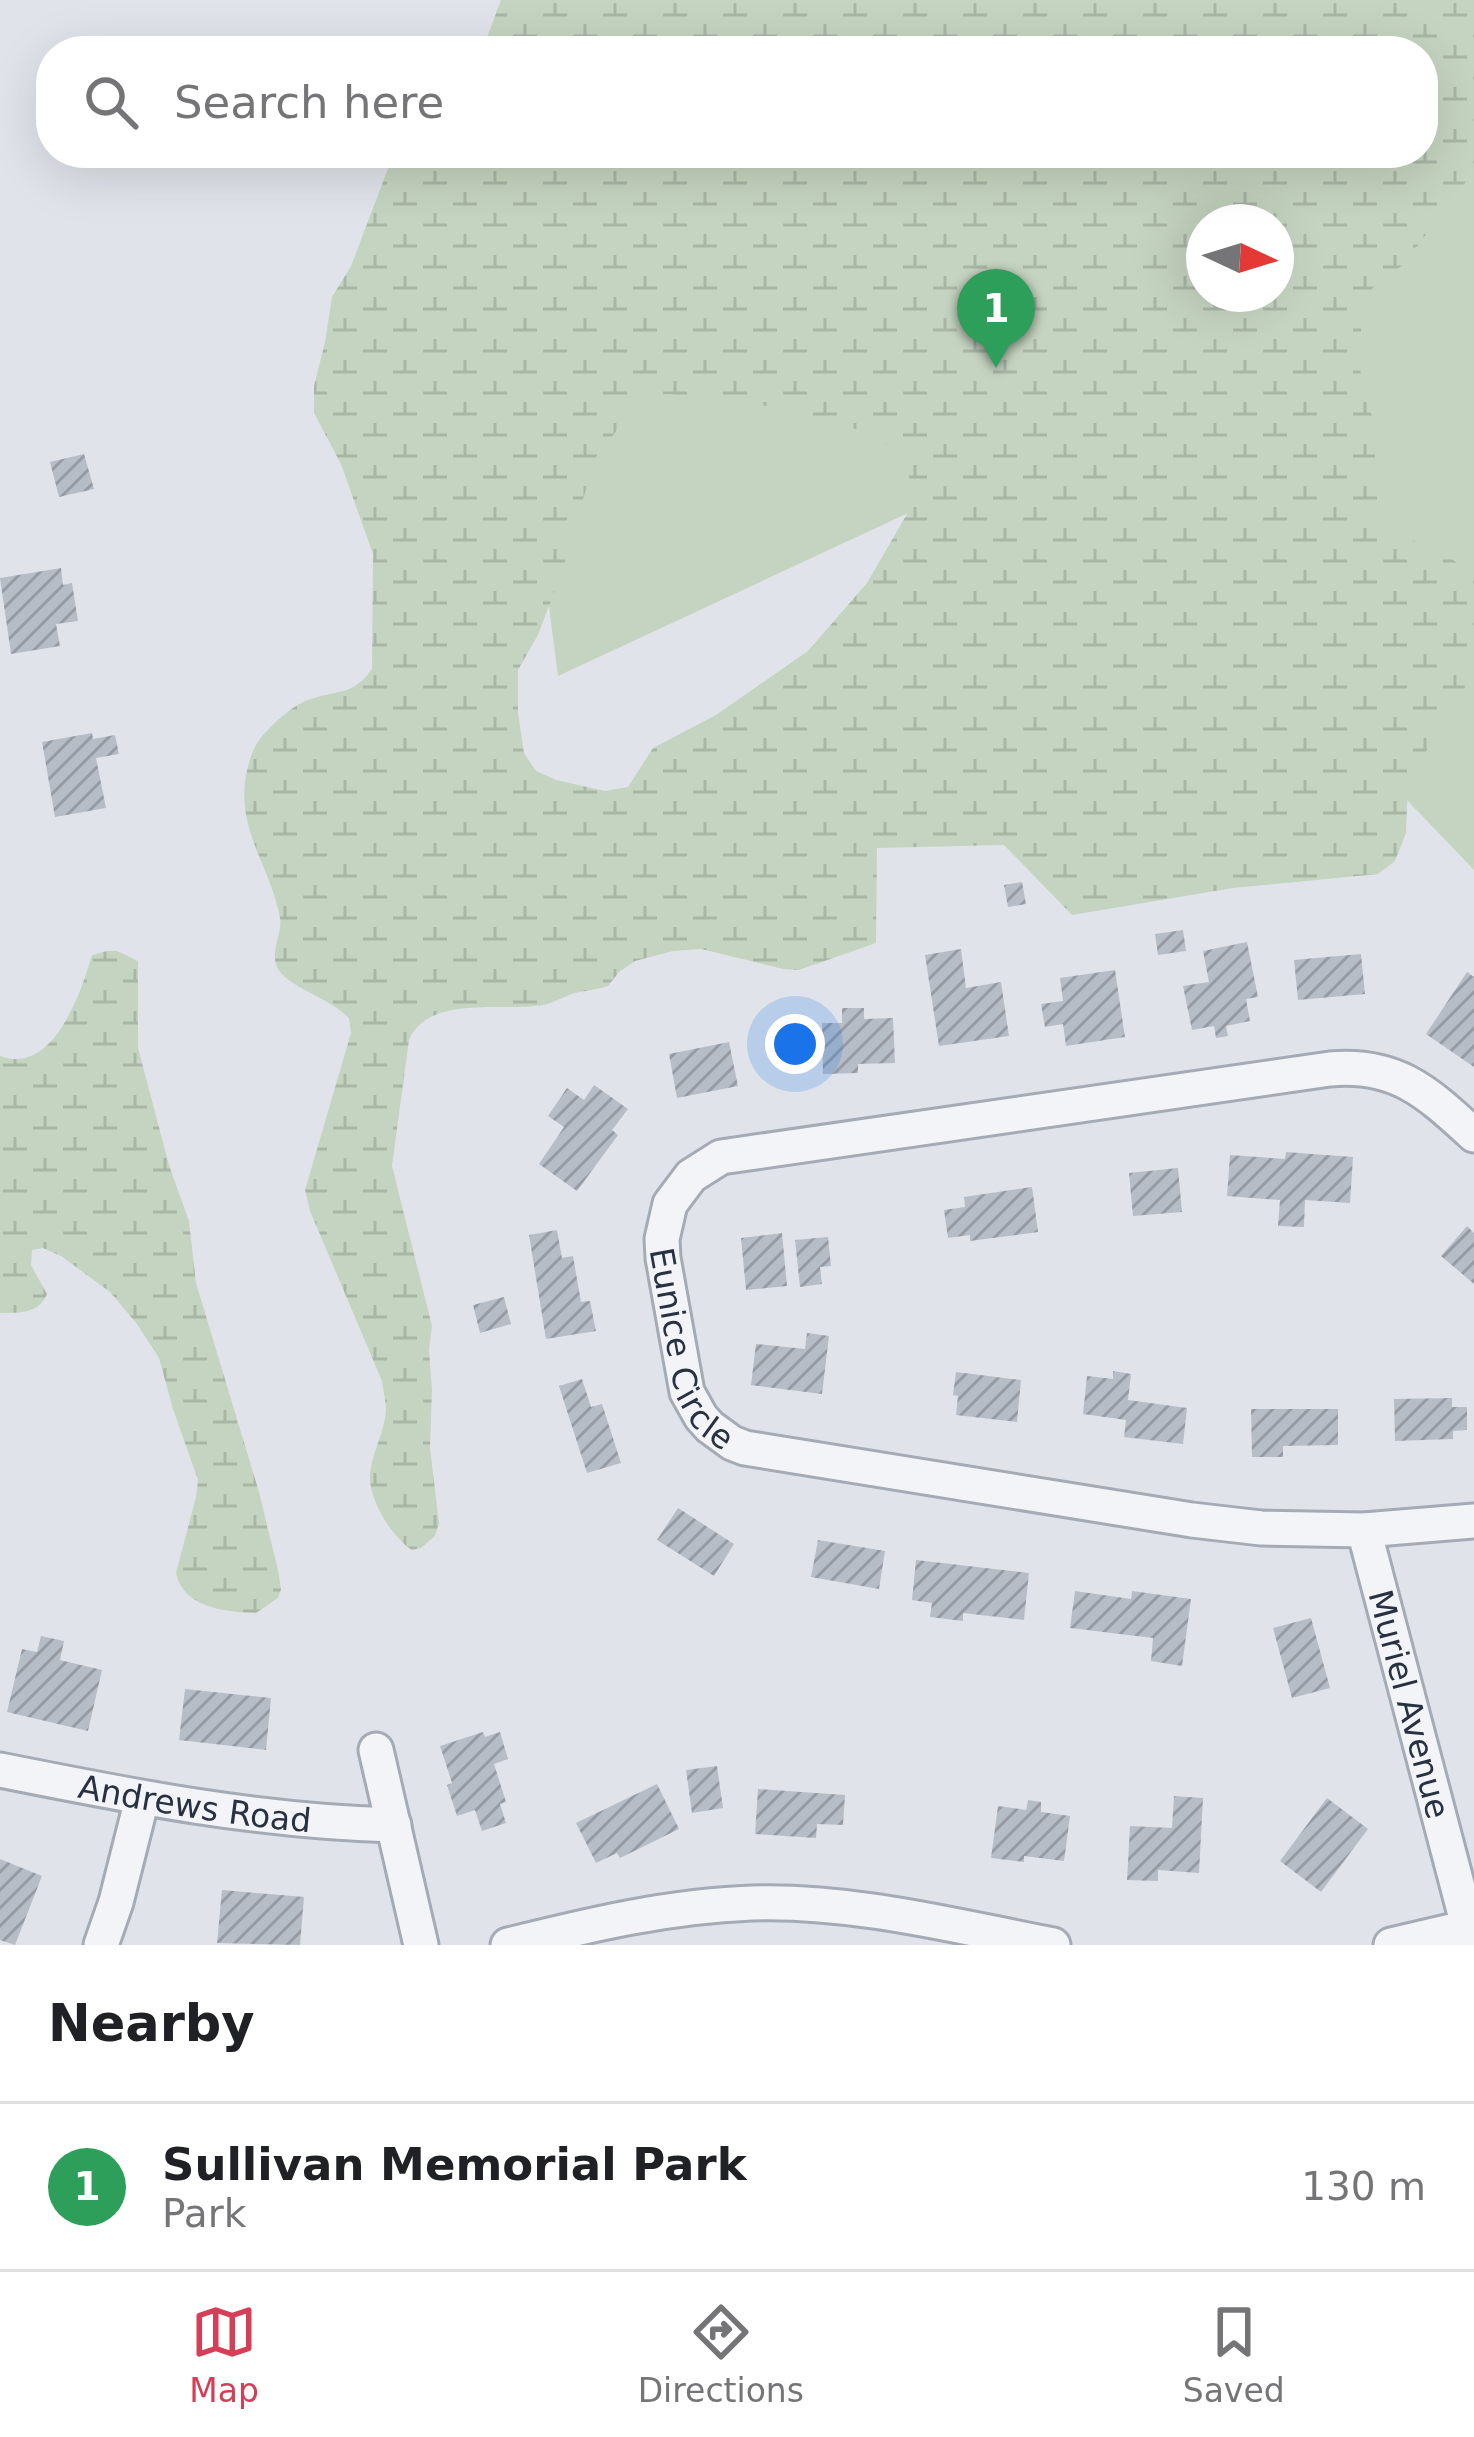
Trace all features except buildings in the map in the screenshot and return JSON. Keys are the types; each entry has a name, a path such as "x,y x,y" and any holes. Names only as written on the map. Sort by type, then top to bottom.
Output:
{"street":[{"name":"Eunice Circle","path":"1474,1135 1429,1094 1403,1079 1360,1068 739,1153 721,1157 691,1176 670,1204 664,1222 663,1258 687,1392 700,1417 720,1436 759,1452 1261,1528 1364,1530 1474,1521"},
{"name":"Muriel Avenue","path":"1364,1530 1471,1936"},
{"path":"376,1750 421,1945"},
{"name":"Andrews Road","path":"0,1770 142,1798 286,1818 394,1826"},
{"path":"101,1945 142,1798"},
{"path":"508,1945 650,1912 757,1903 842,1908 1052,1945"},
{"path":"1391,1945 1471,1936"}],"green space":[{"path":"501,0 1474,0 1474,171 1403,265 1378,281 1364,300 1358,360 1375,425 1384,526 1393,534 1436,548 1474,575 1474,651 1464,696 1445,717 1408,784 1406,833 1395,861 1378,874 1233,888 1072,915 1004,845 877,848 876,943 799,970 701,949 673,951 635,961 608,986 548,1004 469,1008 433,1016 409,1040 392,1166 432,1326 430,1448 439,1523 435,1536 412,1550 390,1527 373,1496 371,1468 386,1410 382,1381 305,1190 351,1033 349,1018 286,978 276,965 280,918 250,831 244,795 252,754 273,724 302,702 351,688 372,669 373,554 341,464 314,413 314,386 332,297 351,266 388,168 1438,168 1438,36 488,36","holes":["666,394 790,410 881,441 899,456 907,471 915,500 867,583 808,651 716,715 653,748 628,787 605,791 536,771 524,753 518,670 538,635 563,569 595,458 647,398"]},
{"path":"1474,0 1474,870 1063,441 558,676 492,168 1438,168 1438,36"},
{"path":"107,951 138,961 138,1048 189,1221 196,1283 278,1570 278,1598 256,1613 207,1606 180,1585 176,1573 198,1480 159,1358 110,1292 61,1256 43,1248 32,1250 31,1265 47,1294 34,1309 0,1313 0,1056 19,1059 50,1043 72,1009 92,955"}],"place":[{"name":"Sullivan Memorial Park","path":"996,368"}]}
